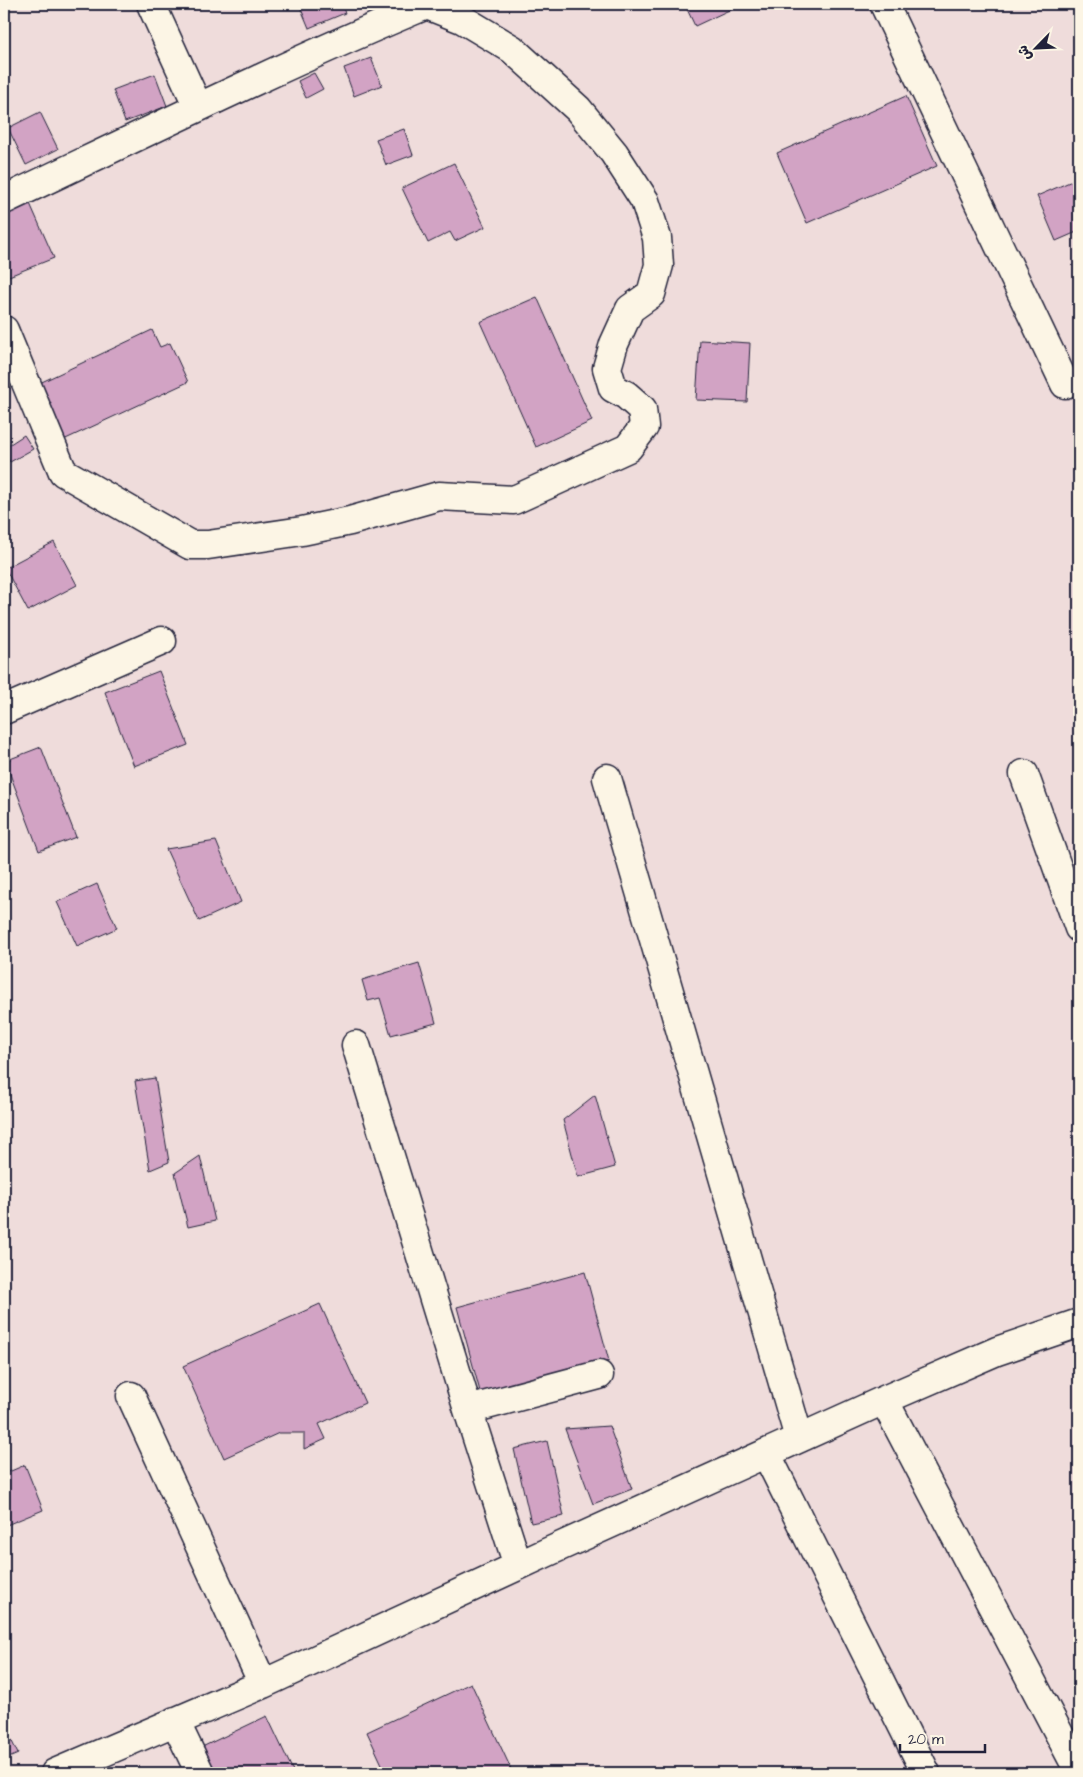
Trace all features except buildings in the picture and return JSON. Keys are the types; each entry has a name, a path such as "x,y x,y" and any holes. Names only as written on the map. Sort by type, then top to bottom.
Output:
{"street":[{"path":"151,4 198,107"},
{"path":"4,200 198,107 428,4 462,19 512,49 578,109 614,153 645,201 657,238 659,265 651,294 630,309 614,344 607,368 613,388 626,395 642,409 644,427 628,448 514,500 439,496 350,521 302,531 208,545 190,545 63,472 4,330"},
{"path":"884,4 1065,384"},
{"path":"4,710 162,641"},
{"path":"1024,774 1079,928"},
{"path":"607,778 799,1438"},
{"path":"356,1045 518,1566"},
{"path":"55,1773 263,1684 884,1400 997,1351 1079,1323"},
{"path":"468,1410 599,1375"},
{"path":"130,1396 263,1684"},
{"path":"884,1400 1074,1762"},
{"path":"766,1453 926,1773"},
{"path":"175,1721 200,1773"}]}
